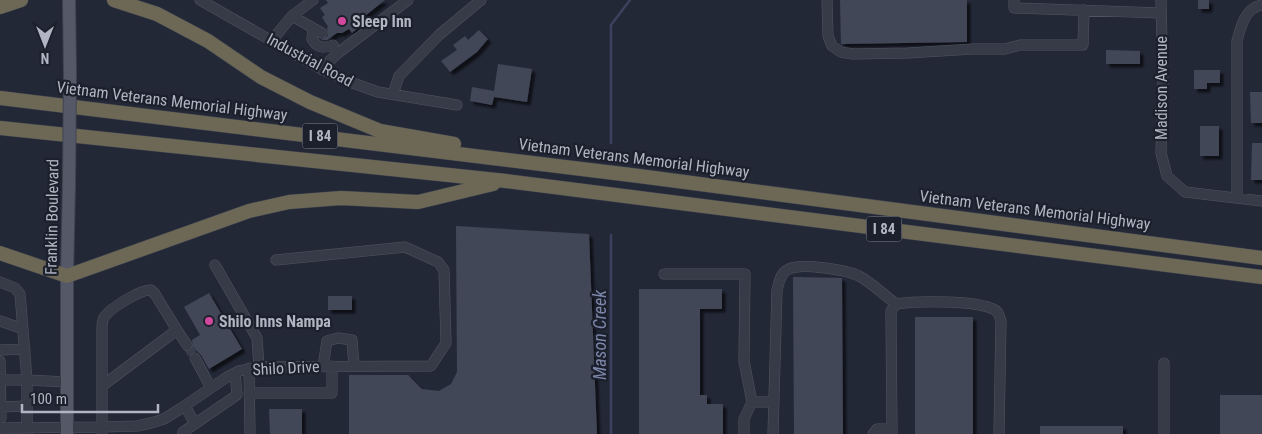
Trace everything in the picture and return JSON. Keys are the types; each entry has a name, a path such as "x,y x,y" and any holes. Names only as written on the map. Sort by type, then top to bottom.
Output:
{"highway":[{"path":"0,7 22,0"},
{"path":"114,0 158,14 208,41 261,77 310,102 380,131 640,176"},
{"name":"Vietnam Veterans Memorial Highway","path":"0,98 640,176 1262,258"},
{"name":"I 84","path":"0,128 506,181 1262,277"},
{"path":"0,253 67,276 242,214 289,202 341,198 418,202 506,181"}],"main road":[{"name":"Franklin Boulevard","path":"67,431 69,0"}],"street":[{"name":"Industrial Road","path":"200,0 347,82 378,92 457,105"},
{"path":"272,40 292,16 313,0"},
{"path":"327,39 408,0"},
{"path":"393,94 399,76 439,35 482,0"},
{"path":"827,0 828,36 832,46 841,52 853,54 908,54 972,49 1005,49 1020,44 1083,46 1084,10"},
{"path":"1014,0 1014,8 1161,13"},
{"name":"Madison Avenue","path":"1161,0 1163,88 1161,153 1167,176 1185,192 1237,198"},
{"path":"1262,5 1256,6 1243,19 1237,41 1236,88 1237,198 1262,201"},
{"path":"292,16 327,39"},
{"path":"321,69 327,39"},
{"name":"Shilo Drive","path":"0,428 27,431 102,431 136,426 164,418 234,373 254,368 431,366 446,343 444,270 438,262 405,247 276,260"},
{"path":"215,265 257,338 250,392 250,434"},
{"path":"773,434 777,290 782,275 788,269 798,266 819,267 859,276 896,304"},
{"path":"664,274 745,274 744,361 752,402 744,419 744,434"},
{"path":"0,282 16,288 20,294 27,380 27,431"},
{"path":"102,431 102,323 106,315 142,292 150,290 155,294 187,345"},
{"path":"873,434 877,429 892,431 891,311 896,304 909,302 971,304 993,308 998,312 1001,321 999,434"},
{"path":"0,321 23,329"},
{"path":"102,386 177,330"},
{"path":"250,392 332,392 327,366 327,341 338,338 352,340 354,366"},
{"path":"0,350 25,349"},
{"path":"195,358 211,388"},
{"path":"0,360 0,434"},
{"path":"1164,363 1164,434"},
{"path":"183,434 183,432 237,395 234,373"},
{"path":"0,380 66,382"},
{"path":"752,402 774,402"},
{"path":"0,407 27,406"},
{"path":"185,406 195,424"}],"building":[{"name":"Sleep Inn","path":"326,0 385,0 355,24 358,28 352,33 349,29 342,33 337,33 327,40 321,40 328,36 328,27 322,17 325,15 320,8 328,3"},
{"path":"840,0 967,0 967,42 841,44"},
{"path":"1198,0 1209,0 1209,9 1198,9"},
{"path":"479,30 488,39 477,52 450,72 441,61 457,50 453,45 465,36 468,40"},
{"path":"1106,50 1140,51 1140,64 1106,64"},
{"path":"498,64 532,69 527,102 494,97 492,105 470,101 472,87 494,91"},
{"path":"1194,70 1220,70 1220,83 1207,83 1207,89 1194,89"},
{"path":"1250,92 1262,92 1262,123 1251,123"},
{"path":"1200,126 1219,126 1219,156 1200,156"},
{"path":"1252,143 1262,143 1262,180 1251,180"},
{"path":"456,226 589,234 597,434 349,434 349,375 408,375 422,389 439,391 451,384 457,372"},
{"path":"793,277 842,278 843,434 794,434"},
{"path":"639,289 722,289 722,309 700,309 700,395 707,395 707,404 723,404 723,434 639,434"},
{"name":"Shilo Inns Nampa","path":"209,293 242,349 209,369 201,355 193,347 192,340 200,335 184,307"},
{"path":"328,296 352,296 352,310 328,310"},
{"path":"915,317 973,317 973,434 915,434"},
{"path":"1220,395 1262,395 1262,434 1220,434"},
{"path":"269,409 302,409 302,434 270,434"},
{"path":"1040,426 1123,426 1123,434 1040,434"}],"waterway":[{"name":"Mason Creek","path":"611,143 611,25 630,0"},
{"name":"Mason Creek","path":"611,235 611,434"}],"tunnel":[{"path":"187,345 195,358"}],"place":[{"name":"Sleep Inn","path":"342,21"},
{"name":"Shilo Inns Nampa","path":"209,321"}]}
